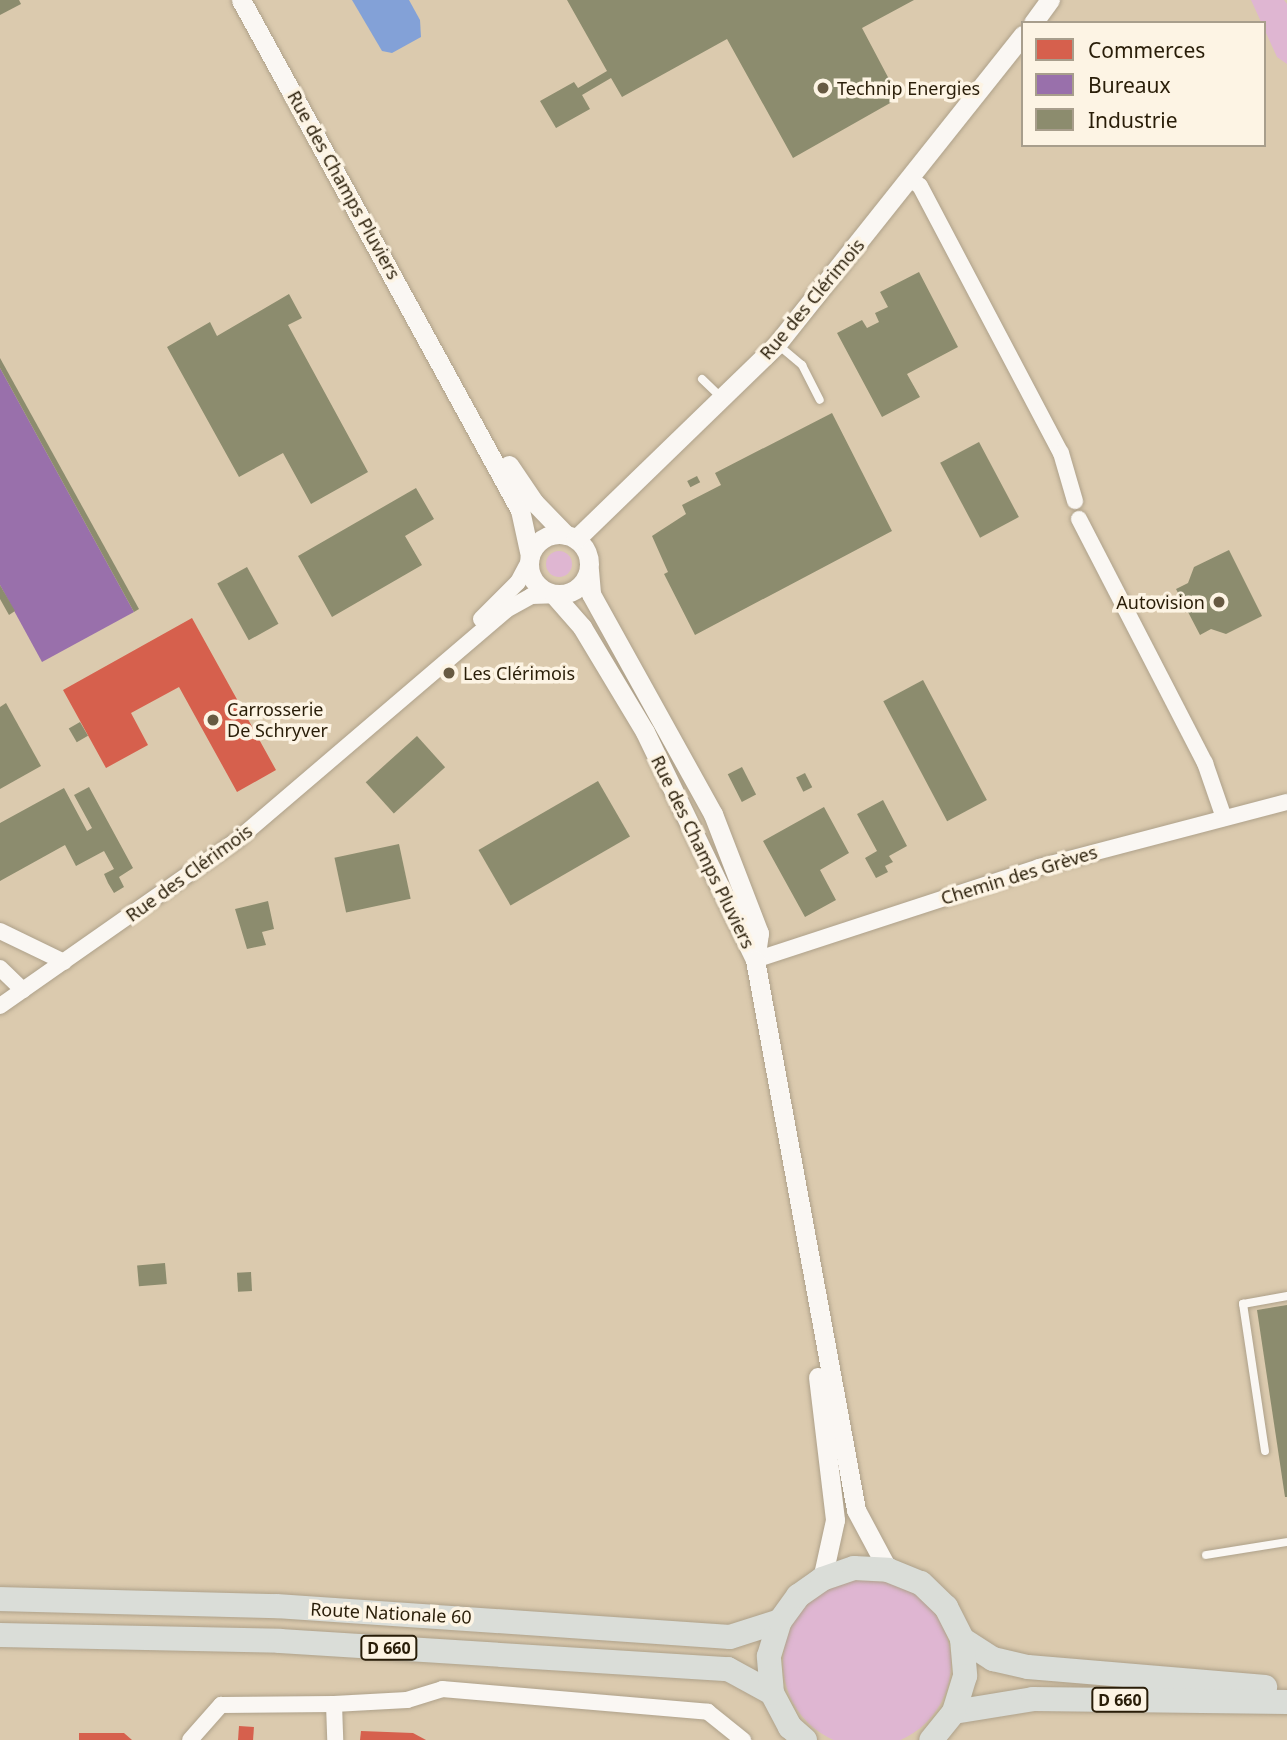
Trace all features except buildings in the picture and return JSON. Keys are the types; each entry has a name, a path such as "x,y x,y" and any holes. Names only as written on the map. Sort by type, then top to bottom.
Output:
{"main road":[{"path":"805,1740 790,1727 772,1693 769,1656 780,1621 798,1596 822,1578 855,1569 888,1570 921,1583 946,1607 962,1639 965,1676 954,1712 931,1740"},
{"name":"Route Nationale 60","path":"0,1599 276,1606 730,1637 780,1621"},
{"name":"Route Nationale 60","path":"0,1635 280,1641 728,1669 772,1693"},
{"name":"D 660","path":"962,1639 993,1658 1028,1667 1287,1689"},
{"name":"D 660","path":"954,1712 1033,1699 1287,1702"}],"street":[{"path":"1034,21 1050,0"},
{"name":"Rue des Champs Pluviers","path":"247,2 520,510 529,559"},
{"name":"Rue des Clérimois","path":"571,537 777,344 1021,38"},
{"path":"910,179 920,186 1061,453 1075,501"},
{"name":"Rue des Champs Pluviers","path":"446,371 534,502 571,537"},
{"path":"1079,519 1205,763 1224,818"},
{"path":"571,537 587,553 589,570 573,591 554,595 537,585 529,559 540,541 571,537"},
{"name":"Rue des Clérimois","path":"370,729 519,582 529,559"},
{"name":"Rue des Champs Pluviers","path":"589,570 591,594 713,814 759,933 755,960"},
{"name":"Rue des Champs Pluviers","path":"554,595 582,627 645,732 755,960"},
{"name":"Rue des Clérimois","path":"0,1006 237,840 506,610 531,596 554,595"},
{"name":"Chemin des Grèves","path":"755,960 1039,867 1287,802"},
{"path":"0,930 64,962"},
{"path":"755,960 801,1223 856,1510 888,1570"},
{"path":"0,968 23,990"},
{"path":"801,1223 835,1520 822,1578"},
{"path":"190,1740 221,1705 407,1700 442,1689 708,1712 743,1740"},
{"path":"334,1704 335,1740"}],"lane":[{"path":"777,344 802,365 820,400"},
{"path":"702,379 722,398"},
{"path":"1265,1451 1242,1304 1287,1296"},
{"path":"1206,1555 1287,1542"}],"shaded area":[{"path":"1251,0 1284,0 1287,4 1287,64 1277,57 1266,33 1266,21 1261,21"},
{"path":"559,551 568,555 572,564 568,573 559,577 550,573 546,564 550,555"},
{"path":"851,1581 883,1581 914,1593 937,1616 949,1647 951,1663 945,1695 926,1722 899,1741 835,1741 820,1733 797,1710 785,1679 785,1647 797,1616 820,1593"}],"water":[{"path":"352,0 409,0 420,20 421,37 392,53 382,51"}],"place":[{"name":"Technip Energies","path":"823,88"},
{"name":"Autovision","path":"1219,602"},
{"name":"Les Clérimois","path":"449,673"},
{"name":"Carrosserie De Schryver","path":"213,720"}]}
